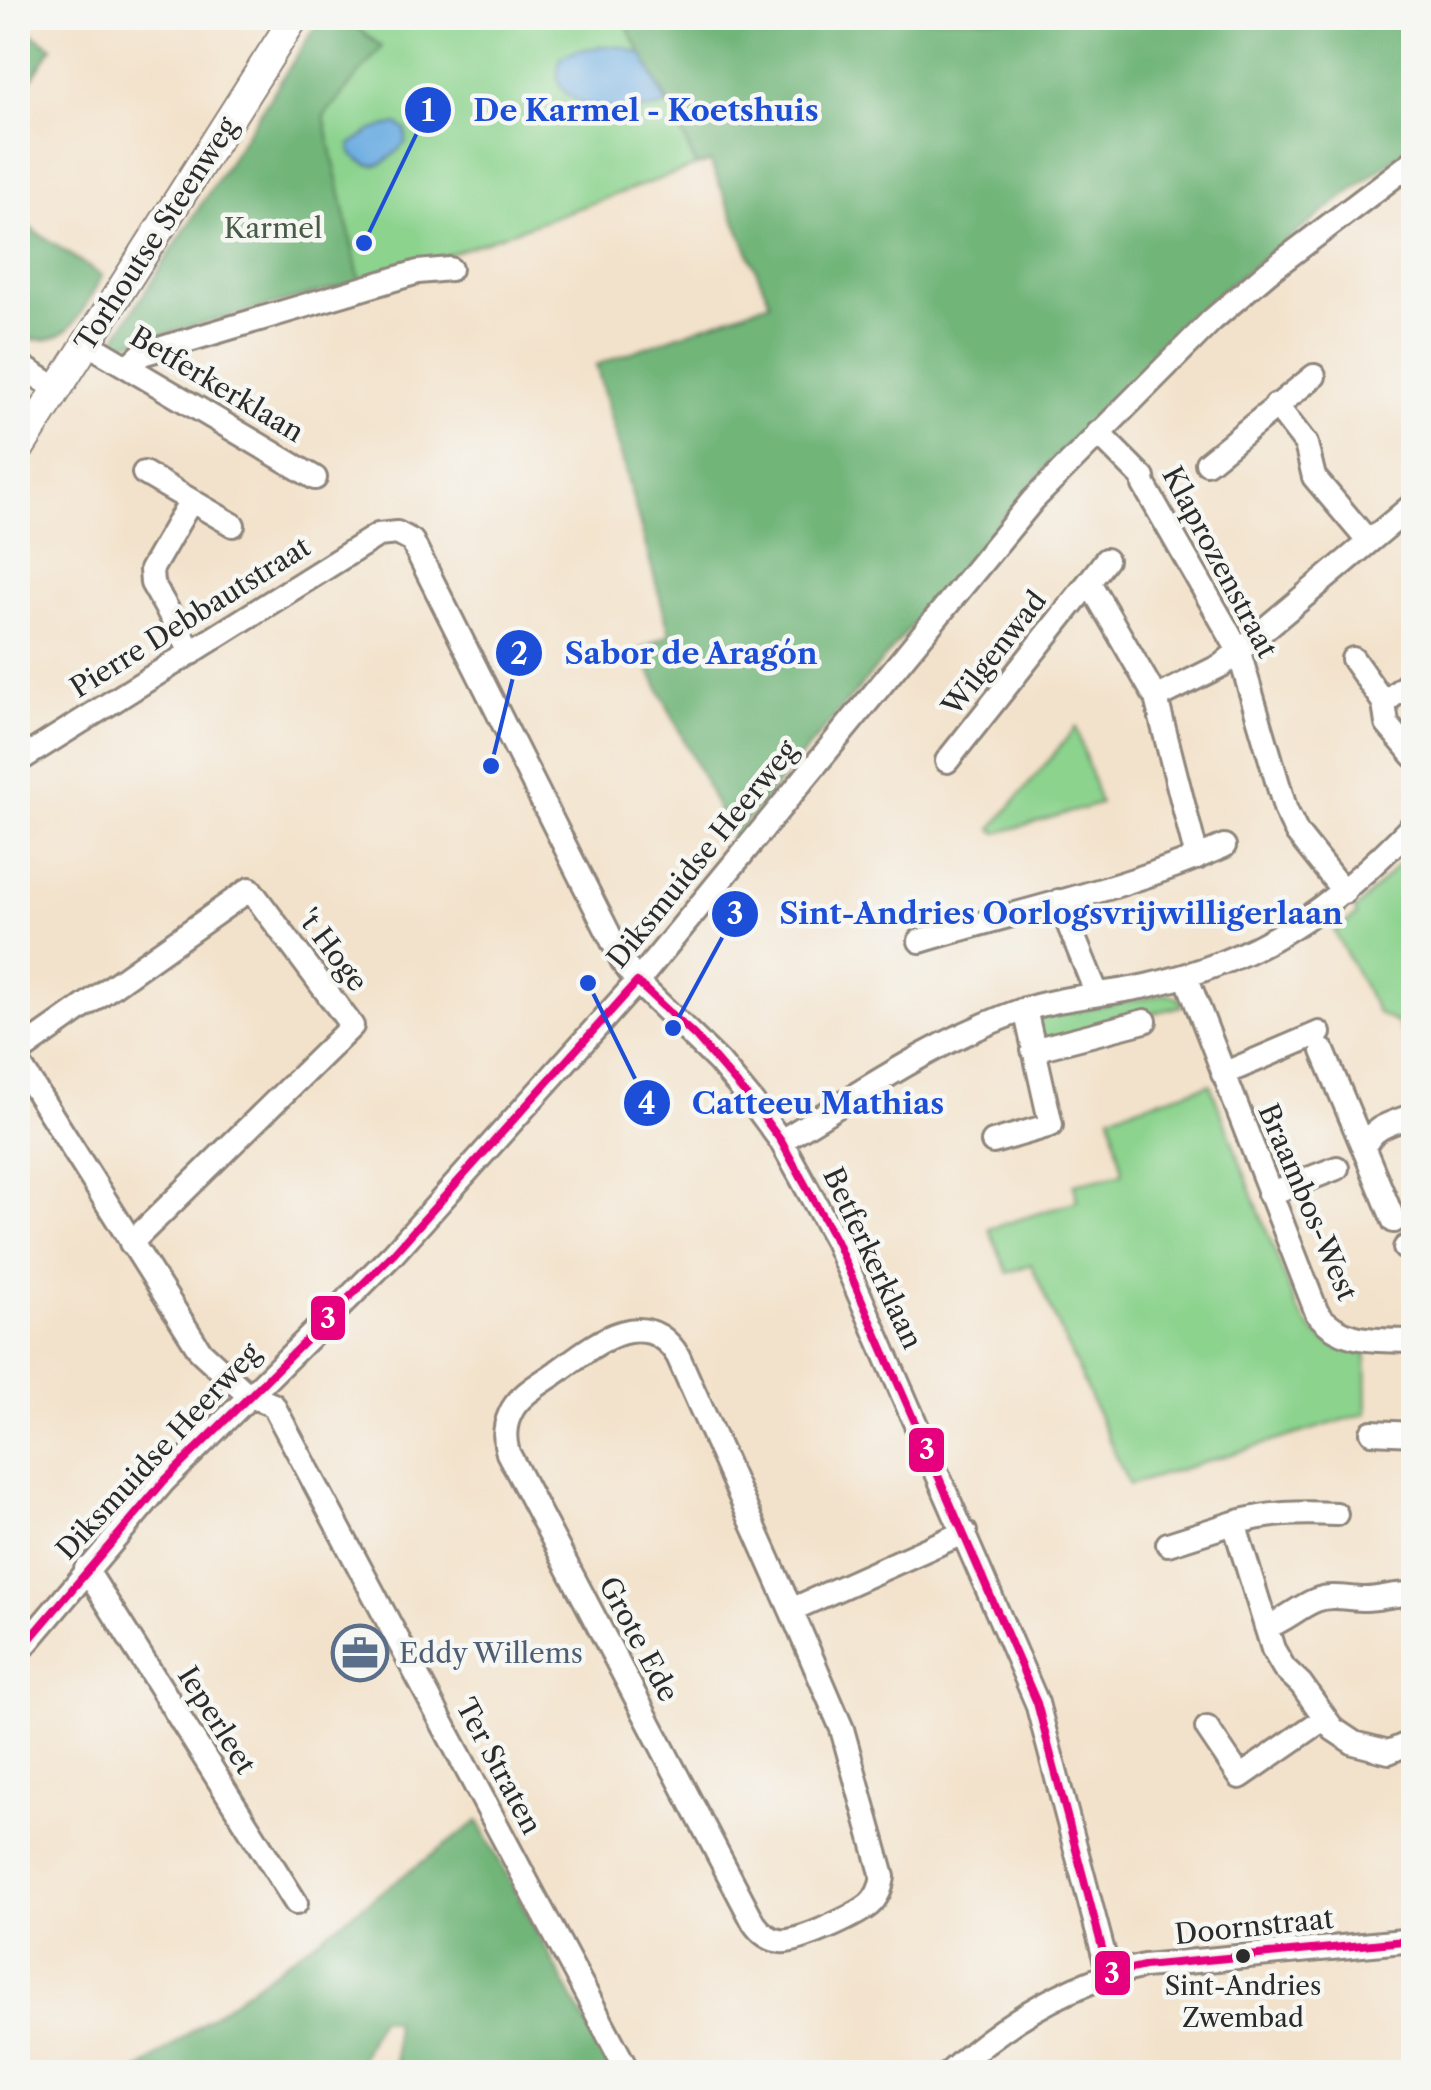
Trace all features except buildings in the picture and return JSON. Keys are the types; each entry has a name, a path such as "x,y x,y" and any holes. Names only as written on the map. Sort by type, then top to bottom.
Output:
{"main road":[{"name":"Torhoutse Steenweg","path":"18,451 294,18"}],"street":[{"name":"Diksmuidse Heerweg","path":"18,1650 164,1480 393,1254 637,982 1033,500 1212,320 1414,161"},
{"name":"Torhoutse Steenweg","path":"129,366 142,354 418,272 450,269"},
{"name":"Betferkerklaan","path":"87,343 315,478"},
{"path":"18,364 57,389"},
{"path":"1207,463 1314,376"},
{"path":"1276,406 1306,444 1314,477 1368,541"},
{"name":"Klaprozenstraat","path":"1098,433 1143,478 1238,649 1286,810 1297,834 1344,892"},
{"path":"144,473 232,526"},
{"path":"190,502 150,570 154,586 192,653"},
{"path":"1156,698 1222,665 1414,504"},
{"name":"Betferkerklaan","path":"398,533 417,547 623,962 637,982 719,1062 781,1141 836,1241 965,1532 1047,1732 1109,1974"},
{"name":"Pierre Debbautstraat","path":"18,762 378,535 398,533"},
{"name":"Wilgenwad","path":"947,761 1106,560"},
{"path":"1089,582 1156,698 1197,858"},
{"path":"1353,659 1384,703 1388,724 1414,756"},
{"path":"1384,703 1414,679"},
{"path":"781,1141 925,1053 1025,1009 1186,976 1264,945 1344,892 1414,824"},
{"path":"920,941 1144,878 1224,846"},
{"name":"'t Hoge","path":"18,1052 250,889 352,1026 132,1243"},
{"path":"1059,901 1096,994"},
{"name":"Braambos-West","path":"1186,976 1313,1306 1337,1332 1353,1338 1414,1341"},
{"path":"993,1142 1051,1125 1025,1009"},
{"path":"1034,1050 1145,1021"},
{"path":"1223,1074 1321,1042 1352,1127 1394,1221"},
{"path":"18,1062 201,1352 248,1395"},
{"path":"1364,1148 1377,1129 1414,1116"},
{"path":"1269,1194 1337,1168"},
{"name":"Grote Ede","path":"640,1331 666,1341 678,1356 790,1610 842,1730 884,1872 879,1892 868,1905 786,1942 768,1937 754,1923 508,1453 506,1427 515,1405 611,1335 640,1331"},
{"name":"Ter Straten","path":"248,1395 273,1405 628,2072"},
{"path":"1372,1432 1414,1434"},
{"path":"1168,1544 1234,1523 1294,1512 1336,1514"},
{"path":"1234,1523 1266,1627 1284,1668 1343,1736 1381,1751 1404,1748 1414,1741"},
{"path":"790,1610 965,1532"},
{"name":"Ieperleet","path":"86,1568 296,1903"},
{"path":"1266,1627 1328,1596 1369,1600 1391,1593 1414,1594"},
{"path":"1207,1728 1240,1777 1326,1718"},
{"name":"Doornstraat","path":"950,2072 999,2031 1068,1991 1109,1974 1144,1966 1414,1940"}],"green space":[{"name":"Karmel","path":"321,18 345,18 382,47 324,116 360,282 111,345"},
{"path":"345,18 622,18 674,112 696,166 405,270 356,283 324,116 381,47"},
{"path":"622,18 1413,18 1413,144 1222,290 1053,459 732,838 640,650 670,634 596,365 770,302 710,162 696,166 674,112"},
{"path":"18,24 52,47 18,100"},
{"path":"18,220 102,276 79,316 61,334 49,339 18,335"},
{"path":"1076,727 1100,804 997,833 992,829"},
{"path":"1413,849 1413,869 1405,876 1414,887 1413,1061 1398,1024 1378,1013 1334,931 1357,915 1355,910"},
{"path":"1167,994 1179,998 1182,1006 1051,1039 1039,1036 1038,1018"},
{"path":"1210,1084 1296,1307 1309,1327 1324,1340 1366,1353 1367,1413 1129,1485 1031,1264 1008,1273 989,1229 1077,1201 1074,1184 1123,1173 1110,1115"},
{"path":"478,1821 612,2072 396,2072 394,2021 379,2018 355,2072 136,2072"}],"water":[{"path":"601,47 623,47 643,55 667,105 642,110 611,109 570,96 558,80 561,57"},
{"path":"397,124 406,130 406,142 387,161 367,164 351,153 351,144 373,130"}],"transit line":[{"name":"3","path":"637,982 695,1036 753,1103 781,1141 836,1241 1037,1703 1109,1974"},
{"name":"3","path":"18,1653 164,1481 393,1254 637,982"},
{"name":"3","path":"1109,1974 1144,1966 1414,1940"}],"place":[{"name":"De Karmel - Koetshuis","path":"364,243"},
{"name":"Sabor de Aragón","path":"491,766"},
{"name":"Catteeu Mathias","path":"588,983"},
{"name":"Sint-Andries Oorlogsvrijwilligerlaan","path":"673,1028"},
{"name":"Eddy Willems","path":"360,1653"},
{"name":"Sint-Andries Zwembad","path":"1243,1956"}]}
